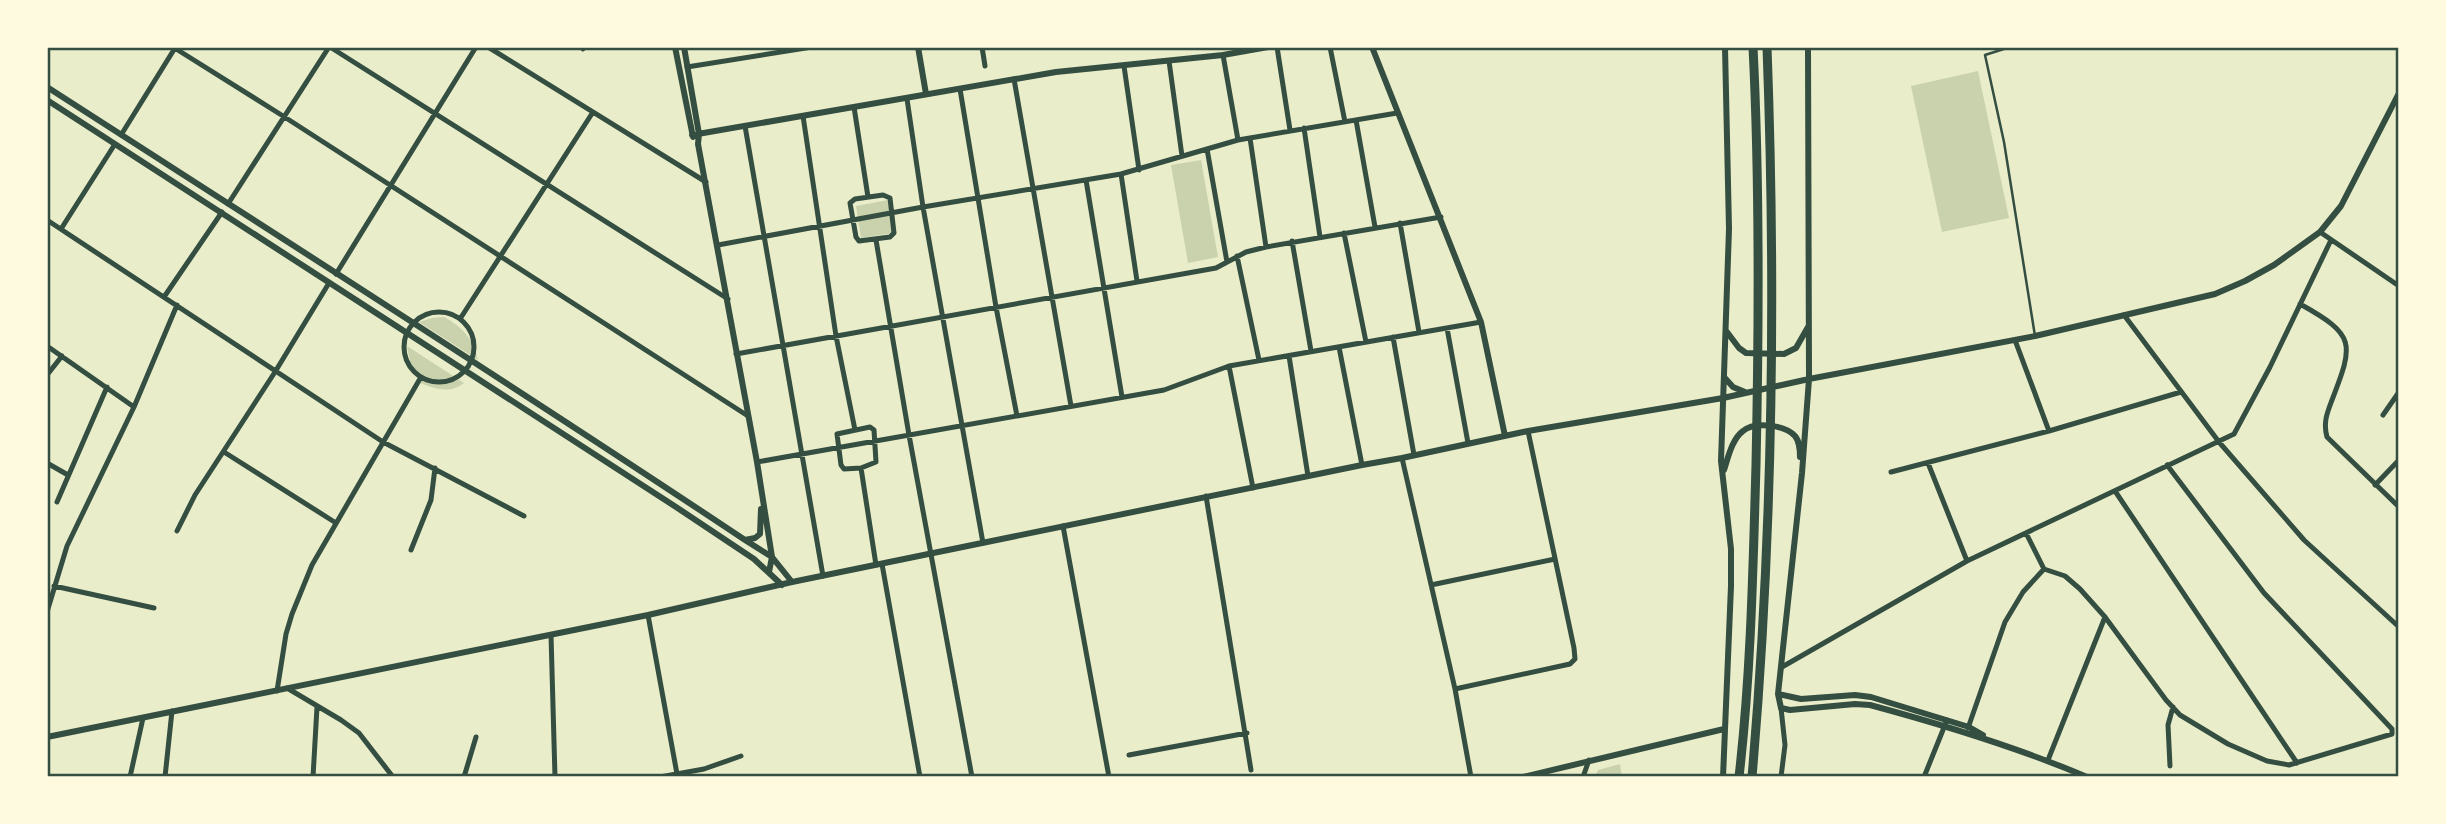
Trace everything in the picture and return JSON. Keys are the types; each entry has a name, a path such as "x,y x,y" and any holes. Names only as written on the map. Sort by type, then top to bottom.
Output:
{"highway":[{"path":"1739,777 1752,610 1756,463 1759,305 1757,122 1753,47"},
{"path":"1752,777 1765,608 1771,460 1773,310 1767,47"}],"street":[{"path":"228,204 330,47 728,299"},
{"path":"336,275 475,47"},
{"path":"488,47 706,182"},
{"path":"675,47 696,134 728,299 772,557 769,572"},
{"path":"684,47 696,134"},
{"path":"687,67 813,47"},
{"path":"918,47 926,94"},
{"path":"982,47 985,66"},
{"path":"696,134 1056,72 1223,55 1268,47"},
{"path":"1277,47 1290,131"},
{"path":"1330,47 1345,122"},
{"path":"1372,47 1481,322 1505,436"},
{"path":"1723,777 1731,549 1723,474 1729,229 1725,47"},
{"path":"1782,777 1785,745 1778,694 1783,667 1809,379 1808,47"},
{"path":"121,135 175,48 748,416"},
{"path":"1223,55 1238,140"},
{"path":"1169,61 1182,156"},
{"path":"1124,66 1139,170"},
{"path":"1014,79 1071,406"},
{"path":"47,87 336,275 541,404 772,557 792,582"},
{"path":"960,89 1017,416"},
{"path":"47,737 648,615 782,584 1468,443 1723,398 1824,376 2035,337 2225,290 2274,265 2320,232 2341,206 2399,93"},
{"path":"907,99 923,207 983,542"},
{"path":"47,100 676,507 754,559 782,584"},
{"path":"854,107 868,197"},
{"path":"460,320 593,112"},
{"path":"718,245 893,212 1121,174 1238,140 1397,113"},
{"path":"803,116 836,336 855,430"},
{"path":"1356,120 1375,227"},
{"path":"745,126 822,576"},
{"path":"1304,128 1321,237"},
{"path":"1250,138 1266,247"},
{"path":"61,229 115,144"},
{"path":"1207,149 1227,262"},
{"path":"1121,174 1137,281"},
{"path":"1086,180 1122,397"},
{"path":"187,190 193,181"},
{"path":"868,197 889,197 894,233 890,237 859,241 856,237 851,201 868,197"},
{"path":"164,297 222,212"},
{"path":"736,354 1216,268 1237,256 1266,247 1441,217"},
{"path":"47,220 383,442 524,516"},
{"path":"1400,223 1419,332"},
{"path":"2320,232 2399,286"},
{"path":"1344,233 1366,342"},
{"path":"876,240 930,554 972,777"},
{"path":"1783,667 1967,561 2229,438 2237,431 2331,240"},
{"path":"1293,241 1311,351"},
{"path":"1237,256 1259,360"},
{"path":"177,531 195,495 329,283"},
{"path":"2300,304 2329,322 2345,337 2347,361 2324,428 2333,445 2399,506"},
{"path":"47,612 67,546 134,407 177,305"},
{"path":"431,313 451,315 460,320 472,338 471,359 465,370 444,382 432,382 411,369 405,358 404,345 413,323 431,313"},
{"path":"2124,315 2219,442 2304,540 2399,627"},
{"path":"757,462 1164,390 1229,366 1481,322"},
{"path":"1726,330 1746,353 1784,354 1796,348 1809,324"},
{"path":"1447,328 1468,443"},
{"path":"1393,337 1414,455"},
{"path":"2015,340 2049,431"},
{"path":"47,346 134,407"},
{"path":"1339,348 1362,465"},
{"path":"47,375 62,356"},
{"path":"1289,356 1308,476"},
{"path":"1809,363 1813,372 1824,376"},
{"path":"1229,366 1253,488"},
{"path":"277,691 282,651 292,614 312,565 421,377"},
{"path":"1724,377 1733,387 1748,393"},
{"path":"1792,383 1803,390 1808,400"},
{"path":"57,502 107,387"},
{"path":"2384,415 2399,391"},
{"path":"1891,472 2049,431 2181,392"},
{"path":"535,415 541,404"},
{"path":"1723,474 1730,452 1744,429 1765,426 1777,427 1796,437 1802,473"},
{"path":"872,428 876,441 876,462 861,470 846,470 842,468 836,436 838,433 855,430 872,428"},
{"path":"1455,689 1570,664 1575,659 1528,431"},
{"path":"224,452 336,523"},
{"path":"1402,458 1455,689 1471,777"},
{"path":"2375,485 2399,460"},
{"path":"47,463 68,475"},
{"path":"1928,463 1967,561"},
{"path":"2026,533 2044,569 2065,576 2080,589 2105,617 2173,707 2198,727 2251,755 2279,765 2391,736 2393,733 2264,593 2167,465"},
{"path":"411,550 431,500 435,468"},
{"path":"861,470 920,777"},
{"path":"745,540 760,534 761,486"},
{"path":"2115,491 2297,762"},
{"path":"1206,496 1251,770"},
{"path":"676,507 683,498"},
{"path":"1063,526 1109,777"},
{"path":"1431,585 1555,559"},
{"path":"1968,731 2005,622 2023,592 2044,569"},
{"path":"54,586 154,608"},
{"path":"648,615 677,774"},
{"path":"2048,760 2105,617"},
{"path":"551,635 555,777"},
{"path":"287,688 359,733 393,777"},
{"path":"1778,694 1801,699 1862,695 1897,703 1947,720 1968,731 2087,777"},
{"path":"1894,712 1897,703"},
{"path":"1780,708 1855,704 1894,712 1944,728 1968,731"},
{"path":"313,777 317,707"},
{"path":"2170,766 2168,725 2173,707"},
{"path":"165,777 172,711"},
{"path":"130,777 143,718"},
{"path":"1924,777 1947,720"},
{"path":"1523,777 1724,729"},
{"path":"1129,755 1247,733"},
{"path":"464,777 476,737"},
{"path":"660,777 704,769 741,756"},
{"path":"1583,777 1589,760"},
{"path":"704,769 706,777"}],"lane":[{"path":"2010,47 1985,55 2004,142 2035,337"}],"green space":[{"path":"1978,71 2009,218 1942,232 1911,86"},
{"path":"1201,160 1218,257 1188,263 1171,165"},
{"path":"888,200 893,233 861,238 856,206"},
{"path":"444,317 466,334 478,360 419,322"},
{"path":"407,346 464,383 453,388 437,389 420,383 411,367"},
{"path":"1620,764 1622,777 1595,777 1598,770"}]}
